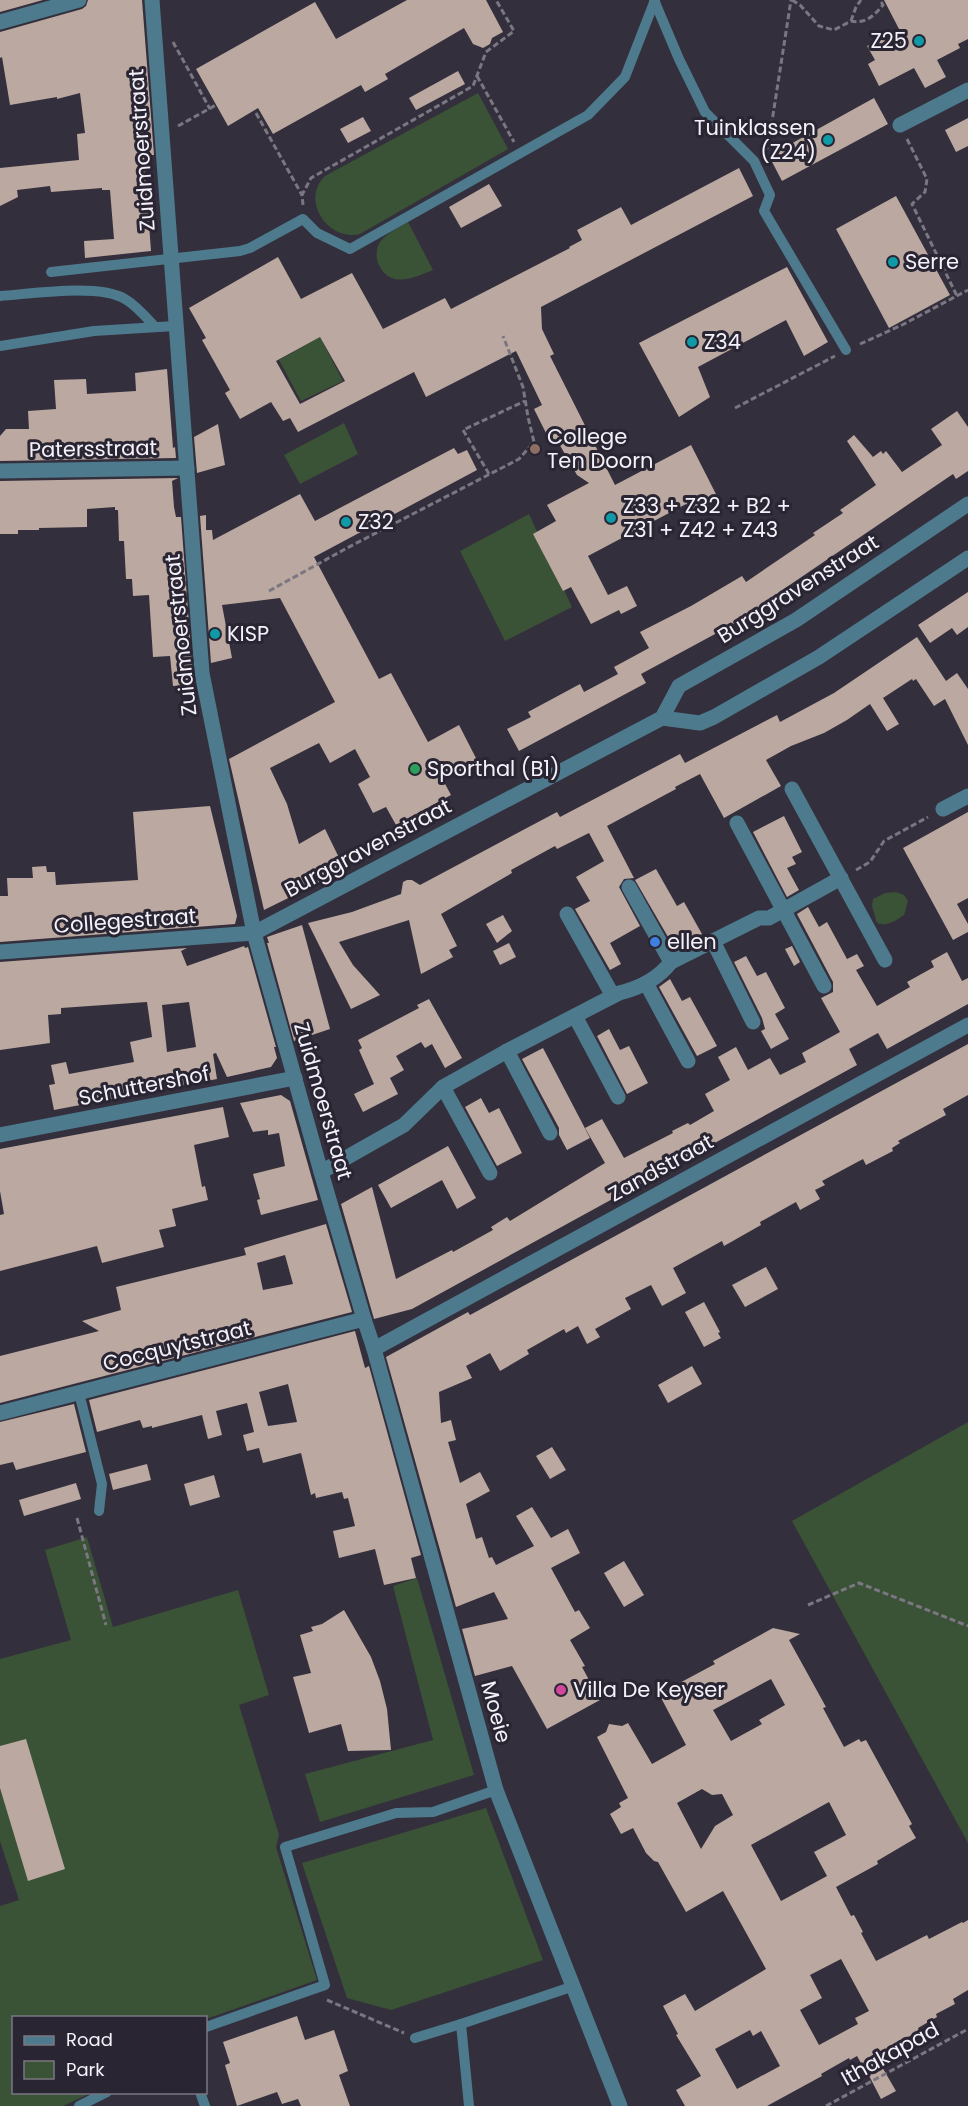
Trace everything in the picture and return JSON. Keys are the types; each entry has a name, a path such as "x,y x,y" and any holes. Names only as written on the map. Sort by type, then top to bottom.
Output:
{"street":[{"path":"0,22 79,0"},
{"name":"Zuidmoerstraat","path":"152,0 202,673 254,933 364,1320"},
{"path":"900,125 968,90"},
{"name":"Patersstraat","path":"0,471 187,468"},
{"name":"Burggravenstraat","path":"254,933 662,718 679,686 796,620 968,504"},
{"path":"662,718 700,723 714,717 819,657 968,558"},
{"path":"792,789 885,960"},
{"path":"943,809 968,796"},
{"path":"737,823 824,986"},
{"path":"321,1172 404,1125 443,1087 613,996 646,983 662,974 671,962 759,918 769,918 841,878"},
{"path":"629,887 671,962"},
{"path":"567,914 613,996"},
{"name":"Collegestraat","path":"0,952 254,933"},
{"path":"712,941 753,1022"},
{"path":"646,983 688,1061"},
{"path":"575,1016 618,1097"},
{"name":"Zandstraat","path":"374,1349 968,1025"},
{"path":"507,1051 550,1133"},
{"name":"Schuttershof","path":"0,1135 295,1078"},
{"path":"443,1087 490,1173"},
{"name":"Moeie","path":"364,1320 496,1790 620,2106"},
{"name":"Cocquytstraat","path":"0,1413 364,1320"}],"lane":[{"path":"655,0 679,59 705,112 754,161 770,195 764,212 846,350"},
{"path":"51,272 250,248 303,219 317,233 350,249 588,115 626,77 655,0"},
{"path":"0,296 80,291 106,292 123,298 155,327"},
{"path":"0,346 94,331 175,326"},
{"path":"79,1393 102,1484 99,1511"},
{"path":"207,2027 325,1984 285,1846 396,1812 433,1812 496,1790"},
{"path":"415,2038 574,1986"},
{"path":"461,2024 470,2106"},
{"path":"79,2106 103,2094"}],"path":[{"path":"302,195 311,178 323,170 473,86 486,52 514,31 496,0"},
{"path":"754,161 768,147 792,0 800,5 819,26 834,30 851,21 861,0"},
{"path":"851,21 857,22 873,17 883,5 880,0"},
{"path":"170,37 210,109"},
{"path":"477,76 520,153"},
{"path":"162,129 176,127 216,105"},
{"path":"256,113 302,195 303,219"},
{"path":"900,125 927,180 925,192 912,204 957,296"},
{"path":"735,408 968,290"},
{"path":"269,591 519,459 534,442 523,387 503,336"},
{"path":"489,474 463,430 525,401"},
{"path":"841,878 870,862 884,841 943,809"},
{"path":"76,1518 106,1625"},
{"path":"808,1605 859,1583 968,1626"},
{"path":"306,1991 415,2038"},
{"name":"Ithakapad","path":"826,2106 968,2029"}],"green space":[{"path":"478,93 508,149 360,234 348,235 338,232 321,217 315,196 325,176"},
{"path":"408,222 433,270 403,280 396,279 390,277 379,265 377,248 387,235"},
{"path":"320,337 343,381 301,401 279,360"},
{"path":"344,423 358,454 300,484 284,455"},
{"path":"529,514 572,607 505,641 460,551"},
{"path":"896,892 904,895 908,901 904,915 888,924 877,923 872,906 873,899 885,893"},
{"path":"968,1422 968,1843 792,1521"},
{"path":"87,1537 113,1627 238,1590 269,1695 239,1705 279,1835 276,1847 317,1980 207,2019 207,2016 12,2016 12,2094 89,2094 63,2106 0,2106 0,1906 19,1900 0,1841 0,1659 71,1640 45,1550"},
{"path":"417,1578 474,1775 320,1822 305,1774 433,1740 393,1586"},
{"path":"486,1808 543,1960 391,2010 347,1998 302,1863"}],"building":[{"path":"0,0 43,0 0,12"},
{"path":"88,0 142,0 154,155 144,155 151,251 85,258 84,241 114,239 110,190 102,190 102,188 51,192 50,186 17,190 18,197 0,206 0,168 79,160 77,134 85,133 80,93 57,99 57,97 10,105 2,57 0,58 0,32 82,9"},
{"path":"407,0 486,0 503,32 492,38 490,44 483,48 473,44 464,28 385,74 388,79 365,92 361,85 273,134 258,108 228,126 196,69 315,2 336,39"},
{"name":"Z25","path":"884,0 968,0 968,39 958,44 960,48 937,60 946,77 925,88 914,68 879,86 868,64 875,60 867,46 899,29"},
{"path":"458,71 465,84 416,110 409,98"},
{"name":"Tuinklassen (Z24)","path":"874,98 888,124 782,181 769,156"},
{"path":"363,117 371,131 348,143 340,129"},
{"path":"968,118 968,146 956,152 945,130"},
{"path":"739,168 753,196 541,307 542,329 554,354 550,356 615,485 691,445 719,500 691,515 686,504 588,556 608,595 627,586 637,606 621,614 619,610 591,624 571,587 563,591 533,534 556,521 547,505 589,483 577,475 558,442 552,445 534,409 542,405 516,351 426,397 414,372 298,432 290,418 283,421 271,402 240,419 225,393 230,390 202,340 206,338 189,308 278,257 301,299 352,273 383,329 445,298 451,309 570,248 582,240 577,230 621,207 631,225","holes":["320,337 345,381 300,404 276,361"]},
{"path":"489,184 502,206 461,228 449,207"},
{"name":"Serre","path":"896,196 950,295 889,328 836,229"},
{"name":"Z34","path":"787,267 828,342 804,356 786,320 698,367 710,397 679,417 639,343"},
{"path":"167,369 173,448 175,447 176,458 0,461 0,436 6,429 29,429 28,411 56,409 54,380 86,379 87,394 136,391 135,373"},
{"path":"957,411 968,427 968,471 956,479 953,474 775,595 777,598 641,674 646,683 519,751 507,729 531,717 528,712 580,684 584,692 618,674 614,667 649,648 640,632 742,576 746,582 815,535 813,533 843,513 840,510 876,485 847,441 854,435 873,457 881,451 883,454 886,451 902,472 942,445 931,429"},
{"path":"218,424 225,465 197,473 194,437"},
{"path":"454,448 458,454 467,450 477,470 314,557 379,679 391,673 428,742 459,725 478,762 443,780 451,795 396,825 386,807 373,813 358,784 370,777 355,749 330,763 319,743 270,768 287,804 299,844 325,829 345,870 264,910 229,759 335,702 280,598 222,605 232,658 211,663 200,516 206,515 206,530 212,530 213,540 300,494 315,521"},
{"path":"178,478 172,481 176,517 181,517 192,666 186,667 189,685 173,686 170,656 153,657 149,595 133,596 132,579 126,579 124,541 119,541 118,510 115,510 115,507 87,509 87,527 39,528 39,530 18,530 18,534 0,534 0,481"},
{"path":"968,592 968,627 957,635 952,628 930,643 918,625"},
{"path":"917,637 946,681 957,673 968,689 968,745 945,699 934,706 916,679 913,681 912,679 883,698 899,724 887,731 870,704 824,733 791,746 766,760 781,786 724,818 700,774 607,826 634,878 624,879 619,887 640,926 610,943 621,964 610,970 575,909 590,901 576,877 604,861 589,833 557,849 555,846 511,870 512,873 441,914 457,946 449,950 453,957 421,974 409,920 339,942 353,965 380,995 351,1009 308,923 352,912 401,894 403,882 412,880 420,885 557,812 560,817 680,754 685,763 777,715 780,722 834,693"},
{"path":"210,806 237,916 235,924 0,942 0,896 8,896 7,878 33,878 32,867 46,866 47,872 55,872 56,885 138,880 133,812"},
{"path":"968,812 968,898 957,904 968,924 968,932 953,940 903,848"},
{"path":"784,816 802,852 792,857 796,864 787,868 799,890 787,897 753,832"},
{"path":"656,869 677,906 684,902 702,934 675,949 635,880"},
{"path":"808,907 819,927 827,922 847,959 857,954 864,966 856,970 877,1006 910,987 907,982 934,967 931,961 947,952 962,981 968,978 968,1004 887,1049 878,1033 849,1049 857,1065 412,1309 374,1319 341,1204 372,1187 396,1279 493,1230 491,1227 507,1217 510,1221 605,1163 585,1128 602,1119 624,1158 714,1111 705,1094 730,1080 718,1057 736,1047 748,1070 770,1058 780,1075 806,1062 802,1053 840,1032 821,998 833,992 833,982 797,914"},
{"path":"503,915 512,931 497,943 486,924"},
{"path":"302,925 330,1029 294,1041 267,937"},
{"path":"509,943 516,957 500,965 493,951"},
{"path":"244,946 248,947 276,1047 274,1047 277,1058 271,1067 227,1077 216,1053 213,1054 217,1079 54,1110 49,1085 55,1084 51,1065 66,1062 69,1074 134,1062 130,1042 152,1037 147,1002 61,1008 61,1014 48,1015 50,1043 0,1050 0,962 187,948 181,951 187,966","holes":["189,1002 196,1047 167,1052 162,1005"]},
{"path":"792,946 800,962 794,966 785,949"},
{"path":"746,956 757,976 766,972 785,1008 775,1014 789,1039 771,1049 761,1031 765,1029 762,1018 734,962"},
{"path":"670,979 682,1001 690,997 717,1046 697,1056 659,987"},
{"path":"429,999 462,1058 445,1068 432,1044 425,1048 421,1042 396,1056 404,1070 390,1078 398,1094 363,1112 354,1094 374,1084 359,1050 362,1048 358,1040 419,1008 417,1005"},
{"path":"609,1029 620,1050 629,1046 648,1083 627,1094 597,1036"},
{"path":"968,1044 968,1095 943,1109 946,1115 898,1141 900,1143 892,1148 893,1151 866,1165 863,1159 822,1181 825,1185 815,1190 820,1199 800,1210 796,1202 724,1246 722,1241 673,1268 686,1293 662,1306 651,1285 625,1298 631,1309 595,1329 600,1337 587,1344 578,1326 566,1333 564,1329 527,1350 529,1354 500,1371 490,1353 466,1366 472,1378 439,1392 441,1423 451,1420 456,1440 448,1442 460,1483 480,1472 490,1491 466,1504 476,1539 482,1537 489,1558 492,1557 496,1565 534,1546 516,1516 532,1507 551,1538 568,1529 580,1553 551,1568 575,1612 579,1610 590,1628 570,1640 600,1700 547,1729 512,1666 475,1676 462,1629 508,1619 494,1592 456,1607 386,1357 468,1312 470,1315"},
{"path":"543,1048 590,1138 567,1150 559,1135 559,1128 522,1059"},
{"path":"281,1095 290,1101 318,1200 261,1215 257,1200 260,1199 253,1174 285,1166 279,1133 268,1135 268,1130 253,1132 240,1103"},
{"path":"481,1098 489,1113 499,1108 522,1153 497,1166 465,1107"},
{"path":"223,1107 229,1137 194,1145 202,1187 205,1186 208,1200 172,1209 176,1226 159,1230 164,1247 102,1263 97,1246 0,1271 0,1215 4,1214 0,1191 0,1149"},
{"path":"448,1146 476,1198 457,1209 442,1180 391,1208 378,1185"},
{"path":"326,1224 352,1312 0,1403 0,1356 99,1331 82,1321 121,1310 116,1287 246,1255 244,1248","holes":["285,1255 293,1284 263,1290 257,1263"]},
{"path":"766,1267 778,1289 745,1307 732,1285"},
{"path":"704,1302 721,1338 704,1347 685,1312"},
{"path":"355,1331 365,1368 369,1366 421,1555 411,1558 416,1578 384,1585 375,1549 339,1558 333,1531 355,1526 348,1498 344,1499 342,1492 316,1498 315,1493 311,1495 301,1453 263,1463 259,1448 247,1451 243,1435 254,1432 247,1403 216,1411 222,1435 208,1439 202,1415 152,1428 152,1426 143,1428 140,1420 97,1432 89,1400","holes":["288,1384 297,1422 268,1426 259,1392"]},
{"path":"692,1366 702,1384 668,1403 658,1385"},
{"path":"74,1404 86,1452 16,1470 13,1462 0,1465 0,1422"},
{"path":"552,1447 566,1470 550,1479 536,1456"},
{"path":"147,1464 151,1480 113,1490 109,1474"},
{"path":"214,1475 220,1497 190,1506 184,1484"},
{"path":"76,1483 81,1499 24,1516 19,1500"},
{"path":"624,1561 644,1595 624,1607 604,1573"},
{"path":"344,1610 371,1657 380,1681 387,1709 391,1750 348,1751 341,1724 309,1733 293,1677 311,1673 300,1635 313,1631 311,1627 322,1624"},
{"path":"773,1628 800,1634 789,1640 826,1707 823,1708 844,1747 859,1739 861,1742 866,1740 912,1824 909,1826 916,1838 877,1861 878,1864 836,1887 851,1916 854,1915 876,1961 927,1935 929,1939 968,1920 968,1990 953,1999 955,2004 936,2014 937,2017 918,2028 919,2031 881,2055 882,2057 878,2060 896,2091 881,2099 857,2056 850,2060 849,2058 821,2074 822,2076 767,2106 685,2106 676,2090 701,2076 676,2035 678,2034 663,2006 685,1994 695,2011 766,1969 723,1891 686,1912 658,1862 646,1853 633,1828 621,1834 610,1814 621,1807 619,1803 628,1798 597,1737 606,1732 609,1724 622,1726 628,1723 652,1764 686,1745 659,1694 715,1664 713,1661","holes":["771,1679 785,1705 759,1720 762,1724 731,1741 713,1710","702,1789 712,1795 722,1794 733,1815 715,1826 701,1849 677,1803","829,1802 846,1835 814,1852 827,1876 781,1901 751,1845","841,1959 869,2011 855,2018 858,2024 819,2045 800,2010 822,1998 810,1975","750,2030 753,2036 761,2031 780,2066 737,2089 715,2049"]},
{"path":"26,1739 65,1869 28,1881 0,1788 0,1746"},
{"path":"297,2016 305,2040 334,2030 348,2071 339,2075 350,2106 301,2106 298,2099 282,2104 277,2092 237,2106 225,2065 230,2063 223,2042"}],"place":[{"name":"Z25","path":"919,41"},
{"name":"Tuinklassen (Z24)","path":"828,140"},
{"name":"Serre","path":"893,262"},
{"name":"Z34","path":"692,342"},
{"name":"College Ten Doorn","path":"535,449"},
{"name":"Z33 + Z32 + B2 + Z31 + Z42 + Z43","path":"611,518"},
{"name":"Z32","path":"346,522"},
{"name":"KISP","path":"215,634"},
{"name":"Sporthal (B1)","path":"415,769"},
{"name":"ellen","path":"655,942"},
{"name":"Villa De Keyser","path":"561,1690"}]}
